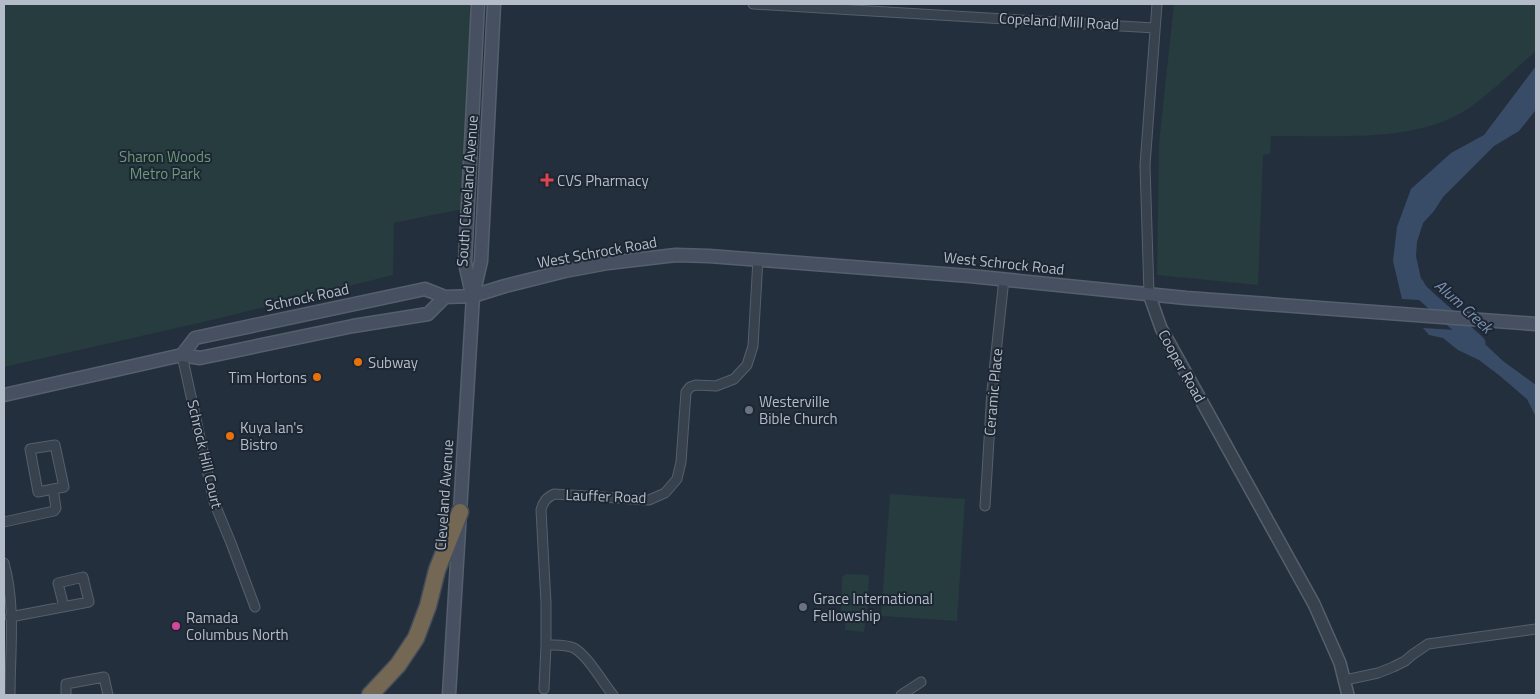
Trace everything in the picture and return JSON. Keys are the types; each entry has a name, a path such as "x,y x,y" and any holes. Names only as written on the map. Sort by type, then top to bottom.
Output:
{"highway":[{"path":"370,695 398,665 416,638 428,606 437,570 460,512"}],"main road":[{"name":"South Cleveland Avenue","path":"473,296 465,263 478,4"},
{"name":"South Cleveland Avenue","path":"473,296 481,260 494,4"},
{"name":"West Schrock Road","path":"473,296 565,271 616,262 676,255 859,266 1149,294 1536,324"},
{"name":"Schrock Road","path":"182,355 194,338 425,289 445,297 473,296"},
{"name":"Cleveland Avenue","path":"449,695 473,296"},
{"path":"4,396 182,355 200,358 353,326 428,314 445,297"}],"street":[{"name":"Copeland Mill Road","path":"753,4 1155,28"},
{"name":"Cooper Road","path":"1157,4 1145,165 1149,294 1161,328 1314,604 1333,644 1348,695"},
{"name":"Lauffer Road","path":"544,689 546,645 541,510 543,503 554,494 649,500 665,493 677,479 686,392 696,384 716,386 734,379 748,365 753,346 758,260"},
{"name":"Ceramic Place","path":"985,506 992,390 1004,279"},
{"name":"Schrock Hill Court","path":"182,355 214,502 255,607"},
{"path":"55,445 64,487 52,489 38,492 30,449 55,445"},
{"path":"4,522 54,511 56,504 52,489"},
{"path":"4,563 8,578 10,617 10,695"},
{"path":"10,617 64,607"},
{"path":"1344,680 1393,668 1428,644 1536,629"},
{"path":"546,645 563,645 574,648 583,656 613,695"},
{"path":"66,695 66,684 104,677 108,695"},
{"path":"901,695 921,682"}],"green space":[{"name":"Sharon Woods Metro Park","path":"4,4 473,4 462,209 394,223 393,275 212,320 4,367"},
{"path":"1174,4 1536,4 1536,51 1495,88 1469,108 1448,119 1424,127 1373,135 1271,136 1270,154 1263,155 1258,285 1157,275 1159,143"},
{"path":"890,494 965,499 957,621 881,616"},
{"path":"846,574 869,575 867,615 845,614 841,611 842,577"},
{"path":"846,615 866,617 864,632 845,630"}],"water":[{"path":"1536,66 1535,111 1519,131 1494,146 1443,197 1423,223 1417,242 1416,256 1421,279 1437,301 1402,299 1393,261 1397,227 1411,189 1451,153 1484,135"},
{"path":"1423,328 1471,331 1503,361 1536,385 1536,417 1527,399 1500,376 1479,360 1458,350 1443,338 1429,335"}],"waterway":[{"name":"Alum Creek","path":"1417,285 1418,289 1478,343"}],"place":[{"name":"CVS Pharmacy","path":"547,180"},
{"name":"Subway","path":"358,362"},
{"name":"Tim Hortons","path":"317,377"},
{"name":"Westerville Bible Church","path":"749,410"},
{"name":"Kuya Ian's Bistro","path":"230,436"},
{"name":"Grace International Fellowship","path":"803,607"},
{"name":"Ramada Columbus North","path":"176,626"}]}
